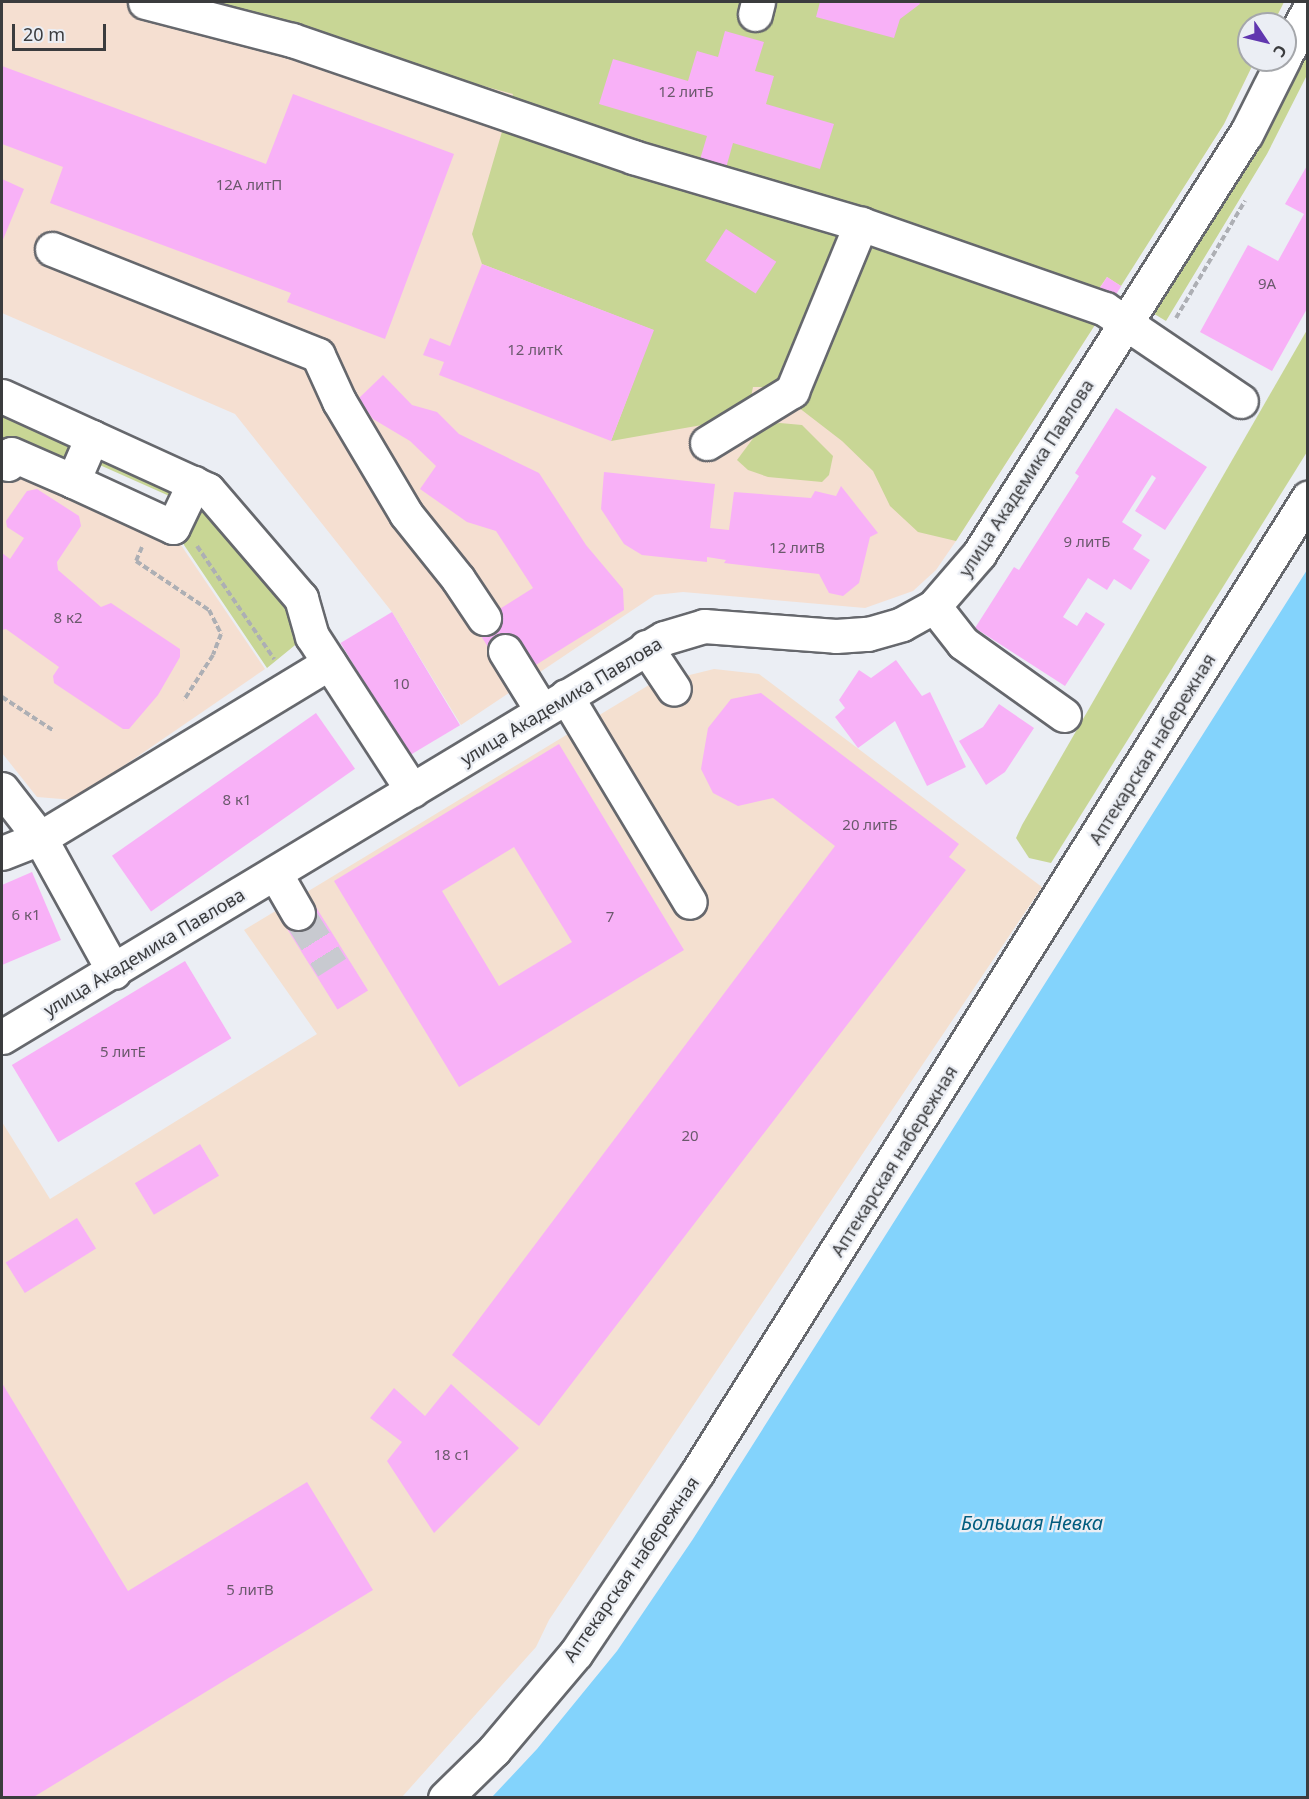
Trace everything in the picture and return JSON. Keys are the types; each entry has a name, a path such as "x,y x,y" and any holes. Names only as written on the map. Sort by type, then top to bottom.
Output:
{"street":[{"path":"145,2 292,40 633,157 861,224 1106,309 1241,401"},
{"name":"улица Академика Павлова","path":"1297,33 1308,11"},
{"name":"улица Академика Павлова","path":"2,1037 114,972 646,647 704,626 836,636 868,634 902,624 934,606 979,554 1246,134 1277,72"},
{"path":"707,443 792,391 861,224"},
{"path":"52,249 318,355 339,401 406,514 458,579 484,618"},
{"path":"2,396 208,490 301,598 312,636 412,790"},
{"path":"74,481 92,437"},
{"path":"8,464 11,454 164,523 194,483"},
{"name":"Аптекарская набережная","path":"445,1797 494,1750 576,1653 697,1473 1308,498"},
{"path":"934,606 963,644 1064,715"},
{"path":"646,647 674,689"},
{"path":"505,651 554,703 690,902"},
{"path":"2,853 40,838 329,663"},
{"path":"2,789 40,838 114,972"},
{"path":"274,873 298,913"}],"path":[{"path":"184,700 213,656 221,634 209,610 135,561 164,523 192,540 276,661 298,683"},
{"path":"2,697 54,731"}],"shaded area":[{"path":"2,2 1284,2 1279,12 1237,12 1237,72 1249,72 1224,124 956,541 936,570 913,591 865,608 683,592 655,595 461,725 392,612 235,414 2,313"},
{"path":"2,461 152,528 181,545 265,669 74,800 37,797 2,753"},
{"path":"714,669 759,674 1042,887 549,1620 536,1647 402,1797 2,1797 2,1122 50,1199 317,1034 244,930 649,685"}],"green space":[{"path":"176,2 1284,2 1279,12 1237,12 1237,72 1249,72 1224,124 1121,286 1107,277 1098,290 1111,300 956,541 918,532 890,506 873,471 842,441 772,387 753,387 748,412 702,425 611,441 653,330 482,264 472,234 513,94"},
{"path":"1307,48 1307,75 1267,154 1166,321 1151,312 1257,146 1295,72 1297,72"},
{"path":"1307,330 1307,452 1051,863 1029,858 1016,838 1022,825"},
{"path":"2,403 86,440 68,478 2,461"},
{"path":"780,423 802,425 833,456 829,475 822,482 768,477 748,470 737,460 763,425"},
{"path":"92,443 190,487 183,502 85,459"},
{"path":"196,489 296,603 305,637 267,668 182,542 174,537"}],"water":[{"name":"Большая Невка","path":"1307,570 1307,1797 492,1797 537,1749 617,1651 693,1539"}],"building":[{"path":"820,2 919,2 920,4 900,19 894,38 816,17"},
{"path":"725,31 764,42 755,71 774,76 766,104 834,124 820,169 733,143 724,175 698,166 707,136 599,104 613,59 688,81 697,51 718,57"},
{"path":"2,66 266,164 293,94 454,154 385,339 287,302 291,293 50,203 63,167 2,144"},
{"path":"1308,164 1308,307 1272,371 1200,332 1248,245 1278,261 1304,214 1285,204"},
{"path":"2,179 24,189 2,242"},
{"path":"726,229 776,262 756,294 705,261"},
{"path":"482,264 654,330 611,441 439,375 444,362 423,355 430,338 450,346"},
{"path":"1107,277 1121,286 1113,300 1098,290"},
{"path":"383,375 412,405 437,412 459,434 539,473 586,545 623,589 624,610 531,668 495,658 474,625 533,588 496,531 467,522 420,489 436,466 410,441 373,419 358,399"},
{"path":"1116,408 1207,467 1165,530 1135,511 1156,478 1152,475 1122,522 1142,535 1133,549 1150,560 1131,590 1114,579 1107,590 1088,578 1063,617 1077,626 1086,612 1105,624 1065,686 975,628 1014,567 1019,570 1079,476 1075,473"},
{"path":"604,472 715,484 710,528 729,530 734,492 811,498 815,491 836,496 841,486 878,533 870,537 859,583 843,596 829,593 819,574 724,563 726,560 707,557 707,562 642,555 624,544 601,509"},
{"path":"37,489 79,516 81,526 57,562 58,570 101,607 111,603 180,649 180,657 158,695 129,729 123,729 54,683 53,676 59,667 6,629 2,630 2,553 10,559 24,538 7,527 6,521 27,491"},
{"path":"392,612 460,725 409,756 341,643"},
{"path":"896,660 922,696 930,692 966,767 927,786 895,721 858,748 835,717 845,708 839,700 859,670 871,678"},
{"path":"761,693 959,844 949,857 966,870 539,1426 452,1355 835,846 773,798 738,806 713,793 701,769 708,728 731,699"},
{"path":"999,704 1034,728 1005,772 986,785 959,741 983,727"},
{"path":"316,713 355,769 151,912 112,856"},
{"path":"559,744 684,950 459,1087 334,881","holes":["514,847 572,942 499,986 442,891"]},
{"path":"32,872 61,940 2,965 2,885"},
{"path":"314,904 368,991 338,1010 283,923"},
{"path":"185,961 231,1038 58,1142 12,1065"},
{"path":"200,1144 219,1176 154,1215 135,1183"},
{"path":"77,1218 96,1249 25,1293 6,1263"},
{"path":"2,1383 128,1591 307,1482 373,1590 32,1798 2,1798"},
{"path":"451,1384 519,1448 434,1533 387,1461 402,1442 370,1418 394,1388 425,1416"}],"tunnel":[{"path":"298,913 332,967"}]}
